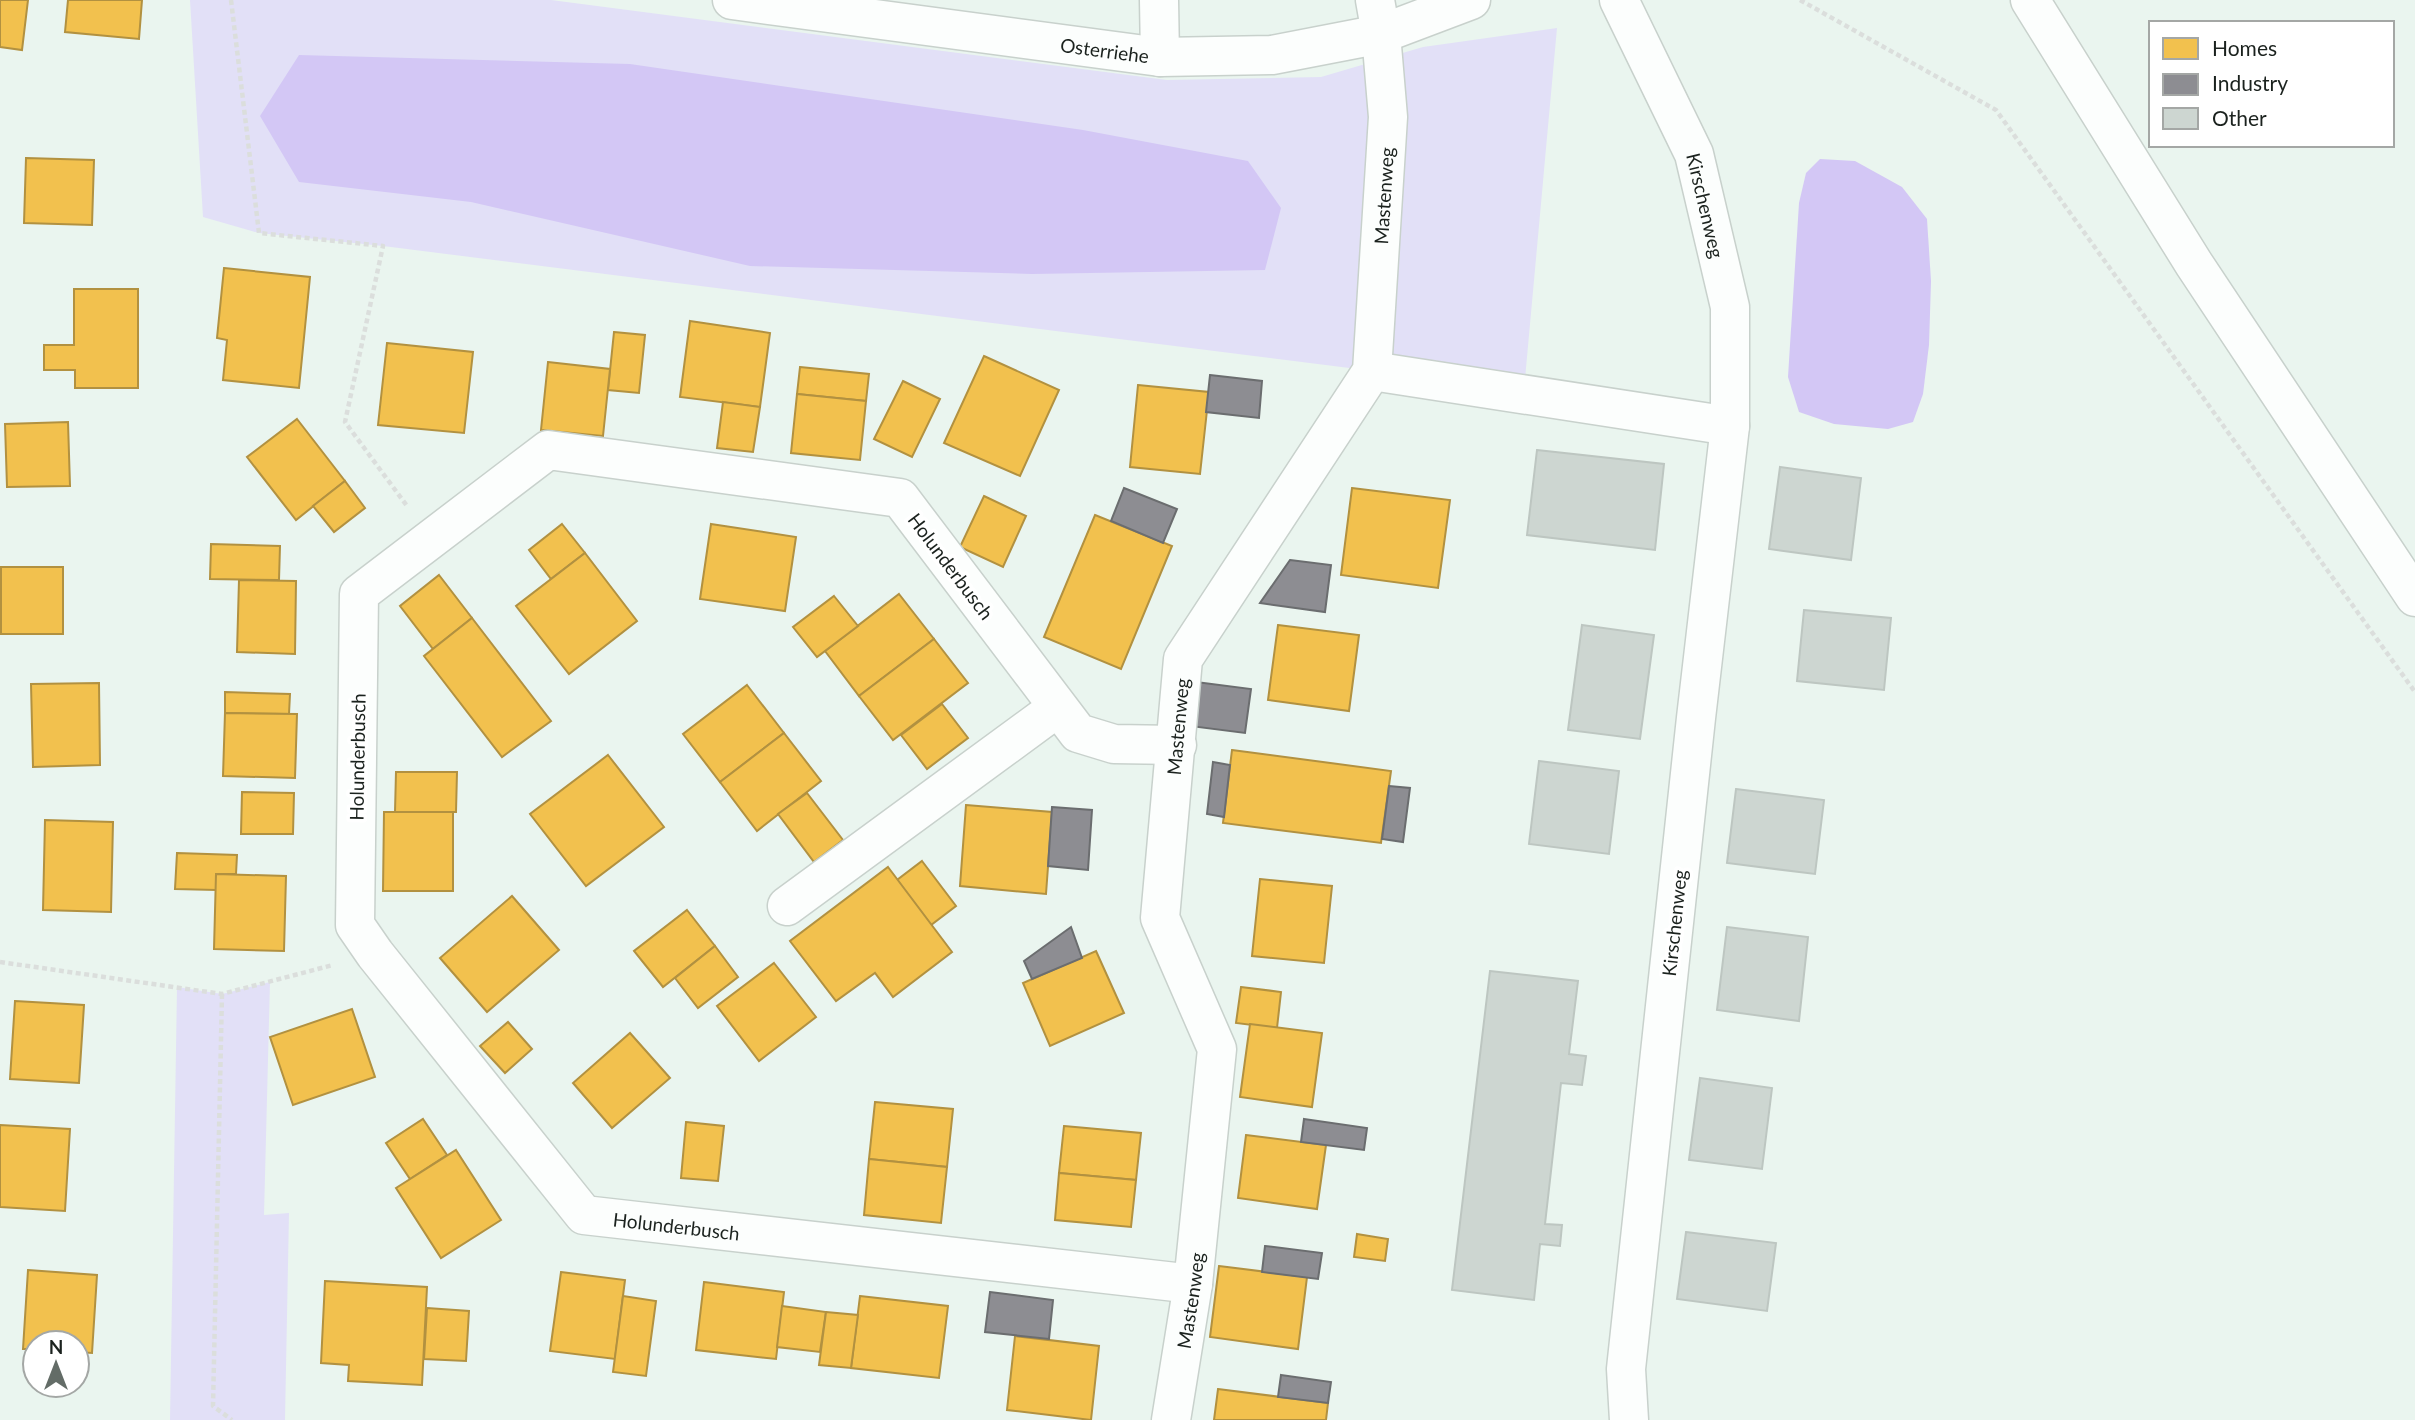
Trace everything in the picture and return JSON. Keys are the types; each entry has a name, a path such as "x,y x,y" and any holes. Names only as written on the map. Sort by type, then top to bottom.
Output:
{"street":[{"name":"Osterriehe","path":"732,0 1160,57 1272,54 1378,17 1471,0"},
{"path":"1158,0 1160,57"},
{"name":"Kirschenweg","path":"1619,0 1694,154 1730,307 1730,426 1694,732 1626,1369 1629,1420"},
{"path":"2030,0 2194,264 2415,597"},
{"name":"Mastenweg","path":"1171,1420 1193,1284 1217,1049 1160,918 1184,659 1372,371 1388,117 1378,17"},
{"path":"1372,371 1730,426"},
{"name":"Holunderbusch","path":"1177,745 1114,744 1078,733 900,498 548,450 359,594 355,925 374,954 584,1215 1193,1284"},
{"path":"788,906 1057,708"}],"path":[{"path":"232,0 259,233 383,246 345,422 430,538"},
{"path":"1800,0 1996,110 2415,692"},
{"path":"0,962 222,994 374,954"},
{"path":"222,994 213,1406 232,1420"}],"shaded area":[{"path":"190,0 551,0 1167,80 1321,77 1423,47 1557,28 1524,390 383,246 259,233 203,217"},
{"path":"299,55 630,64 1083,130 1248,161 1281,208 1265,270 1032,274 750,266 471,202 299,182 260,116"},
{"path":"1820,159 1855,161 1902,187 1927,219 1931,281 1929,345 1923,394 1913,422 1888,429 1834,424 1799,412 1788,377 1799,203 1806,173"},
{"path":"270,982 264,1215 289,1213 285,1420 170,1420 177,987 222,994"}],"building: Homes":[{"path":"0,0 28,0 22,50 0,47"},
{"path":"68,0 142,0 139,39 65,32"},
{"path":"26,158 94,160 92,225 24,223"},
{"path":"224,268 310,277 299,388 223,380 227,340 217,338"},
{"path":"74,289 138,289 138,388 75,388 75,370 44,370 44,345 74,345"},
{"path":"690,321 770,333 760,407 680,397"},
{"path":"614,332 645,335 639,393 608,390"},
{"path":"387,343 473,352 464,433 378,425"},
{"path":"984,356 1059,390 1020,476 944,443"},
{"path":"548,362 610,369 603,436 541,430"},
{"path":"800,367 869,374 866,401 797,394"},
{"path":"903,381 940,399 912,457 874,439"},
{"path":"1138,385 1209,392 1200,474 1130,467"},
{"path":"797,394 866,401 860,460 791,453"},
{"path":"723,402 760,407 753,452 717,448"},
{"path":"297,419 345,481 296,520 247,457"},
{"path":"68,422 70,486 7,487 5,424"},
{"path":"345,481 365,508 334,532 313,506"},
{"path":"1352,488 1450,500 1438,588 1341,575"},
{"path":"984,496 1026,516 1003,567 960,547"},
{"path":"1095,515 1172,546 1121,669 1044,637"},
{"path":"562,524 585,553 551,579 529,550"},
{"path":"711,524 796,537 785,611 700,599"},
{"path":"211,544 280,546 279,580 210,579"},
{"path":"585,553 637,621 569,674 516,606"},
{"path":"1,567 63,567 63,634 1,634"},
{"path":"439,575 472,618 433,649 400,606"},
{"path":"239,580 296,581 295,654 237,652"},
{"path":"899,594 934,639 859,696 825,651"},
{"path":"834,596 858,626 817,657 793,627"},
{"path":"472,618 551,721 502,757 424,656"},
{"path":"1278,625 1359,635 1349,711 1268,700"},
{"path":"934,639 968,683 893,740 859,696"},
{"path":"99,683 100,765 33,767 31,684"},
{"path":"747,685 784,733 720,782 683,734"},
{"path":"225,692 290,694 289,714 225,713"},
{"path":"942,704 968,738 927,769 901,735"},
{"path":"225,713 297,714 295,778 223,776"},
{"path":"784,733 821,781 757,831 720,782"},
{"path":"1232,750 1391,771 1381,843 1223,823"},
{"path":"608,755 664,827 586,886 530,814"},
{"path":"396,772 457,772 456,812 395,812"},
{"path":"242,792 294,793 293,834 241,834"},
{"path":"807,793 843,840 814,862 778,814"},
{"path":"966,805 1052,812 1046,894 960,886"},
{"path":"384,812 453,812 453,891 383,891"},
{"path":"45,820 113,822 111,912 43,910"},
{"path":"177,853 237,855 236,874 216,874 216,890 175,889"},
{"path":"922,861 956,906 931,925 897,880"},
{"path":"888,867 952,952 893,997 875,973 836,1001 790,941"},
{"path":"216,874 286,876 284,951 214,949"},
{"path":"1260,879 1332,886 1324,963 1252,956"},
{"path":"512,896 559,950 487,1012 440,958"},
{"path":"687,910 715,946 663,987 634,951"},
{"path":"715,946 738,977 698,1008 675,978"},
{"path":"1096,951 1124,1013 1050,1046 1023,983"},
{"path":"774,963 816,1017 759,1061 717,1006"},
{"path":"1241,987 1281,992 1277,1028 1236,1023"},
{"path":"15,1001 84,1005 79,1083 10,1079"},
{"path":"352,1009 375,1077 293,1105 270,1037"},
{"path":"508,1022 532,1049 505,1073 480,1046"},
{"path":"1250,1024 1322,1033 1312,1107 1240,1097"},
{"path":"630,1033 670,1078 612,1128 573,1083"},
{"path":"875,1102 953,1109 947,1167 869,1159"},
{"path":"423,1119 447,1155 410,1179 386,1143"},
{"path":"686,1122 724,1126 718,1181 681,1178"},
{"path":"0,1125 70,1129 65,1211 0,1207"},
{"path":"1064,1126 1141,1133 1136,1180 1059,1173"},
{"path":"1246,1135 1326,1145 1317,1209 1238,1198"},
{"path":"456,1150 501,1220 441,1258 396,1188"},
{"path":"869,1159 947,1167 941,1223 864,1215"},
{"path":"1059,1173 1136,1180 1131,1227 1055,1220"},
{"path":"1357,1234 1388,1239 1385,1261 1354,1257"},
{"path":"1219,1266 1307,1277 1298,1349 1210,1337"},
{"path":"28,1270 97,1275 92,1353 91,1329 24,1329"},
{"path":"561,1272 625,1280 615,1359 550,1351"},
{"path":"325,1281 427,1287 422,1385 348,1381 349,1365 321,1363"},
{"path":"704,1282 784,1292 776,1359 696,1350"},
{"path":"623,1296 656,1301 646,1376 613,1372"},
{"path":"860,1296 948,1306 939,1378 851,1368"},
{"path":"782,1306 826,1312 820,1352 777,1347"},
{"path":"427,1308 469,1311 466,1361 424,1359"},
{"path":"826,1312 858,1315 851,1368 819,1365"},
{"path":"1015,1336 1099,1346 1091,1420 1007,1410"},
{"path":"1218,1389 1328,1403 1326,1420 1214,1420"}],"building: Industry":[{"path":"1210,375 1262,381 1259,418 1206,412"},
{"path":"1124,488 1177,509 1163,543 1111,521"},
{"path":"1290,560 1331,565 1325,612 1260,603"},
{"path":"1196,682 1251,689 1245,733 1190,726"},
{"path":"1213,762 1230,765 1224,817 1207,814"},
{"path":"1389,786 1410,788 1403,842 1382,839"},
{"path":"1052,807 1092,810 1088,870 1048,866"},
{"path":"1071,927 1082,958 1032,979 1024,961"},
{"path":"1304,1119 1367,1128 1364,1150 1301,1142"},
{"path":"1265,1246 1322,1253 1318,1279 1262,1272"},
{"path":"990,1292 1053,1300 1049,1339 985,1332"},
{"path":"1281,1375 1331,1382 1328,1403 1278,1397"}],"building: Other":[{"path":"1537,450 1664,464 1655,550 1527,535"},
{"path":"1780,467 1861,478 1851,560 1769,549"},
{"path":"1804,610 1891,618 1884,690 1797,681"},
{"path":"1582,625 1654,635 1640,739 1568,730"},
{"path":"1539,761 1619,771 1609,854 1529,844"},
{"path":"1736,789 1824,800 1815,874 1727,863"},
{"path":"1727,927 1808,937 1799,1021 1717,1010"},
{"path":"1490,971 1578,981 1569,1054 1586,1056 1582,1085 1561,1083 1545,1224 1562,1225 1560,1246 1540,1244 1534,1300 1452,1290"},
{"path":"1700,1078 1772,1088 1762,1169 1689,1160"},
{"path":"1686,1232 1776,1243 1767,1311 1677,1299"}]}
